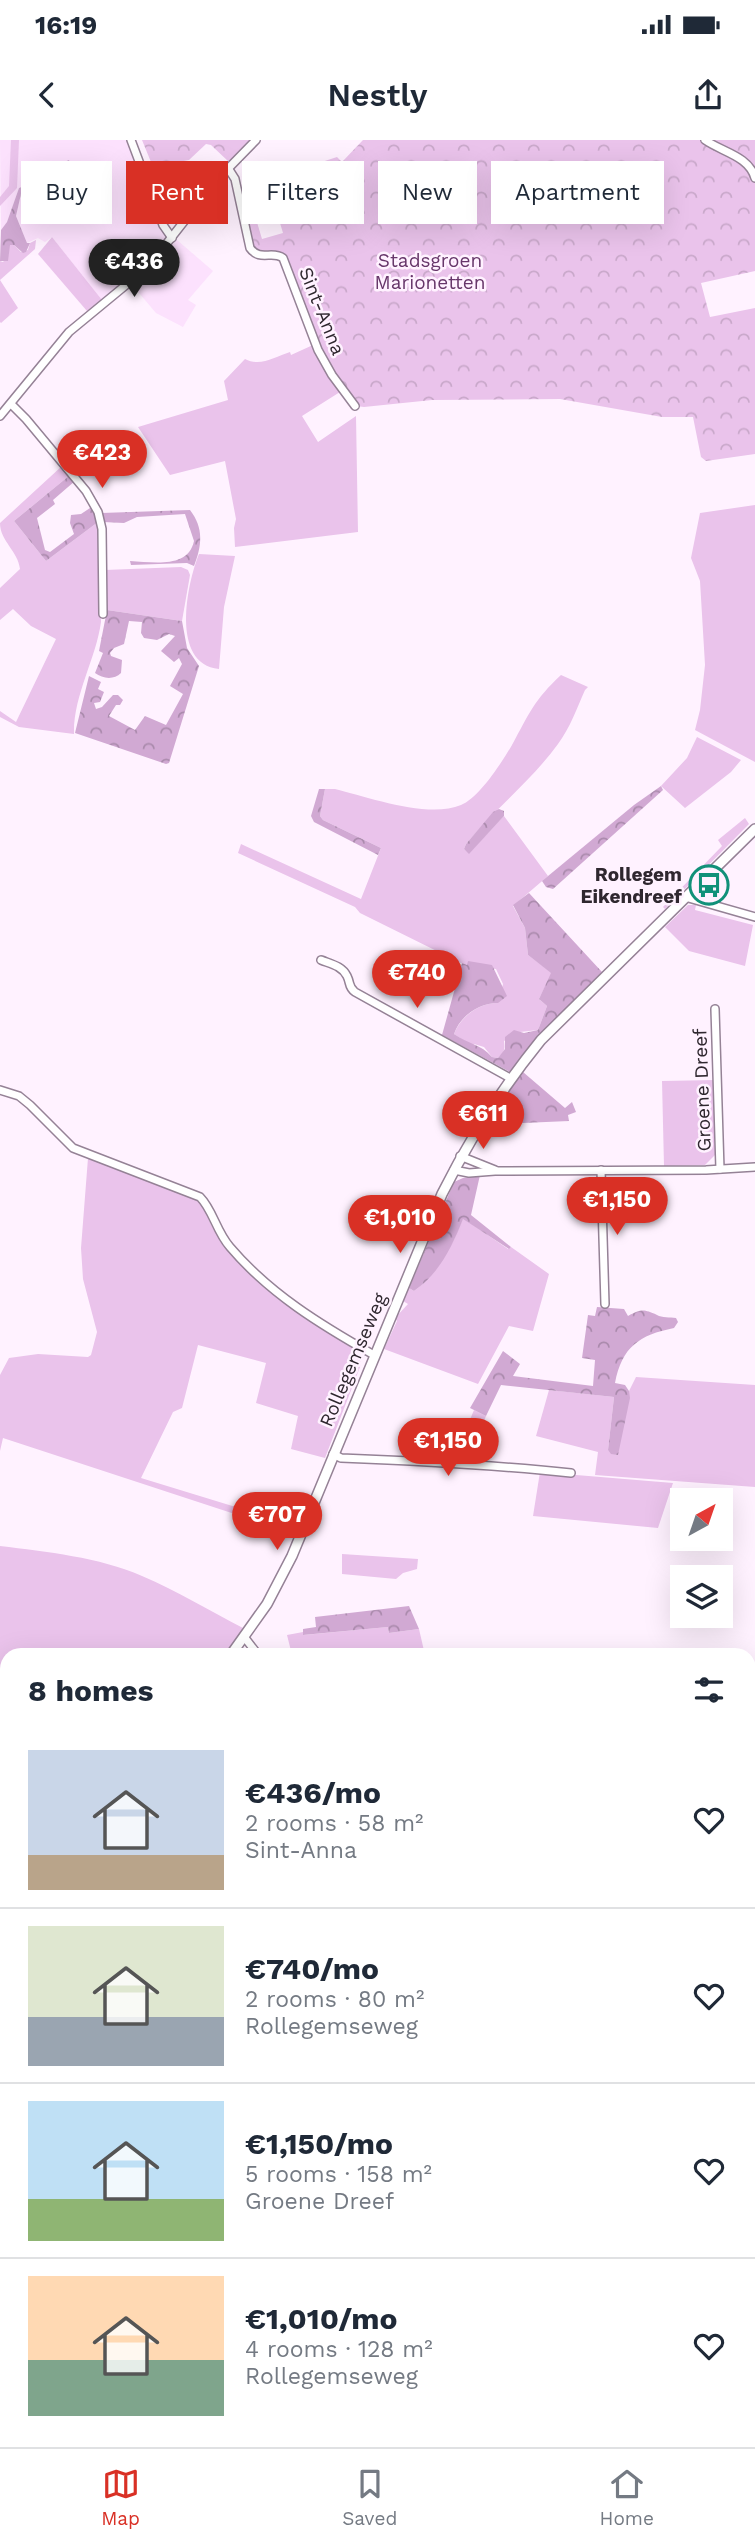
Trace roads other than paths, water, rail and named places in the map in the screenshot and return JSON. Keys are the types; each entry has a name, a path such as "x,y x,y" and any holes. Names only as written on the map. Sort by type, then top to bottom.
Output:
{"street":[{"path":"131,140 139,161"},
{"path":"228,168 256,140"},
{"path":"705,140 744,160 752,168 755,178"},
{"name":"Sint-Anna","path":"228,168 235,179 250,248 260,256 278,255 283,258 318,350 355,406"},
{"path":"163,224 172,238"},
{"path":"169,224 178,228"},
{"path":"0,416 69,332 149,267 181,224"},
{"path":"10,404 26,419 86,491 98,512 102,529 103,614"},
{"name":"Rollegemseweg","path":"237,1648 267,1604 292,1556 374,1355 460,1156 510,1077 541,1040 755,829"},
{"path":"685,897 755,917"},
{"path":"321,960 344,971 352,990 510,1077"},
{"name":"Groene Dreef","path":"715,1009 720,1169"},
{"path":"0,1090 19,1096 73,1148 200,1196 218,1233 286,1300 318,1323 374,1355"},
{"name":"Groene Dreef","path":"460,1156 495,1171"},
{"name":"Groene Dreef","path":"454,1170 469,1174 495,1171 755,1167"},
{"path":"601,1170 605,1304"},
{"path":"333,1454 341,1458 430,1461 452,1465 520,1467 571,1473"},
{"path":"245,1638 253,1648"}],"place":[{"name":"Rollegem Eikendreef","path":"709,885"}],"park label":[{"name":"Stadsgroen Marionetten","path":"430,271"}]}
